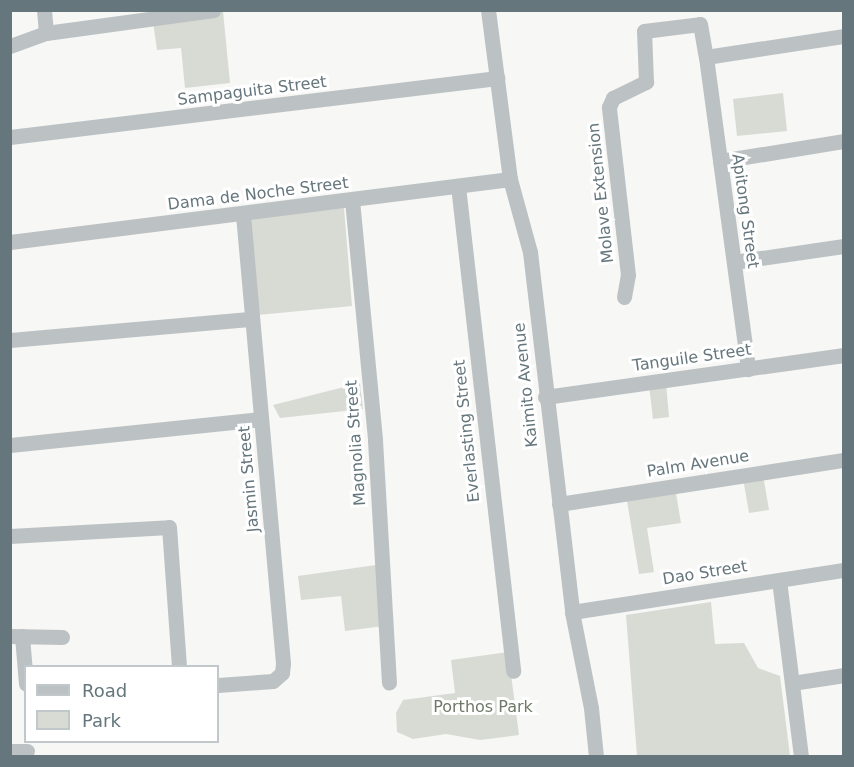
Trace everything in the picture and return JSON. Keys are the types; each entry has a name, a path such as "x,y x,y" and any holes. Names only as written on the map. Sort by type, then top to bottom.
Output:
{"street":[{"path":"44,10 46,33"},
{"path":"10,46 46,33 213,10"},
{"name":"Kaimito Avenue","path":"488,10 510,179 530,252 545,397 572,612 591,708 596,756"},
{"name":"Apitong Street","path":"642,36 648,28 700,24 748,369"},
{"name":"Molave Extension","path":"624,297 628,275 609,107 613,98 646,82 642,36"},
{"path":"706,57 843,36"},
{"name":"Sampaguita Street","path":"10,137 497,78"},
{"path":"720,161 843,141"},
{"name":"Dama de Noche Street","path":"10,242 243,215 510,179"},
{"name":"Everlasting Street","path":"458,186 513,671"},
{"name":"Magnolia Street","path":"352,200 375,440 389,683"},
{"name":"Jasmin Street","path":"219,685 273,681 282,673 243,215"},
{"path":"734,262 843,246"},
{"path":"10,340 252,319"},
{"name":"Tanguile Street","path":"545,397 843,355"},
{"path":"10,445 261,419"},
{"name":"Palm Avenue","path":"558,504 843,460"},
{"path":"10,536 169,527 179,665"},
{"name":"Dao Street","path":"572,612 843,570"},
{"path":"779,580 801,756"},
{"path":"24,674 16,636 62,637"},
{"path":"792,683 843,675"},
{"path":"10,751 28,750"}],"green space":[{"path":"223,11 230,83 185,88 181,48 157,50 152,15"},
{"path":"783,93 787,131 737,136 733,99"},
{"path":"344,208 352,306 258,315 250,219"},
{"path":"360,383 363,409 280,418 273,405"},
{"path":"666,383 669,417 653,419 649,385"},
{"path":"763,475 769,510 749,513 743,478"},
{"path":"675,487 681,523 647,528 654,572 639,574 626,495"},
{"path":"376,565 384,626 345,631 341,596 301,600 298,576"},
{"path":"711,602 715,644 744,643 758,668 780,676 790,756 637,756 626,615"},
{"name":"Porthos Park","path":"508,652 519,735 480,740 446,734 413,739 397,732 396,713 403,700 455,693 451,660"}]}
